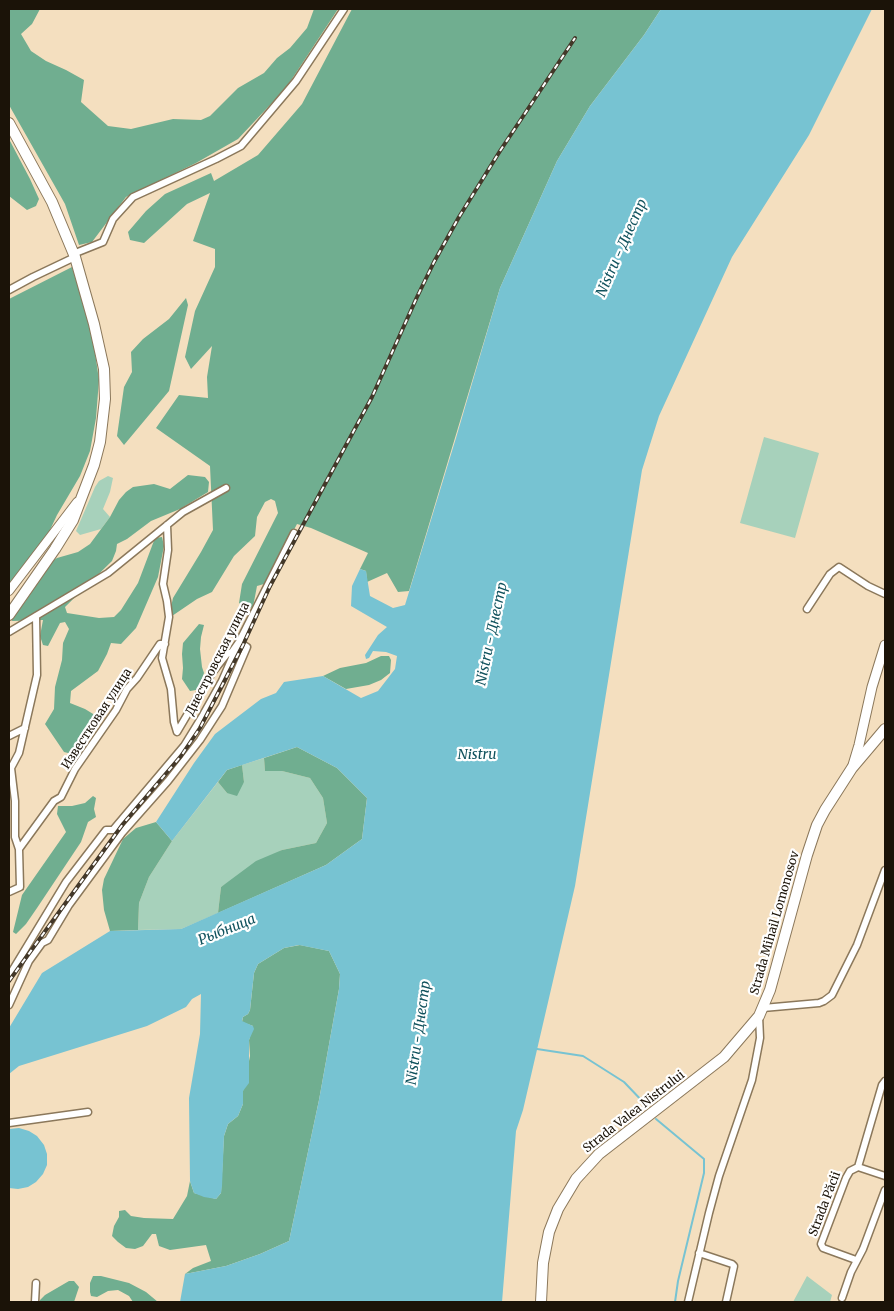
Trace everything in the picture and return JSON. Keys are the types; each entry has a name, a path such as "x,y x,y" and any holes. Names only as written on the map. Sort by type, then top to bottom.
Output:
{"main road":[{"path":"9,123 52,202 74,256 94,324 104,369 105,399 100,442 83,494 66,532 9,615"},
{"name":"Strada Mihail Lomonosov","path":"761,1012 773,983 813,835 825,810 852,768 860,745 872,687 885,645"},
{"path":"852,768 885,729"},
{"name":"Strada Valea Nistrului","path":"541,1302 543,1263 549,1232 558,1209 576,1179 599,1154 724,1057 761,1012"}],"street":[{"path":"9,290 33,276 103,242 113,219 133,197 241,146 296,81 344,9"},
{"path":"9,632 108,573 183,512 226,488"},
{"path":"9,591 83,494"},
{"path":"9,1005 29,961 42,943 48,940 69,906 122,833 168,781 200,740 222,706 247,647 239,642 232,652 227,654 212,673 178,732 174,722 171,689 162,658 169,617 163,584 168,550 167,525"},
{"name":"Днестровская улица","path":"9,976 66,882 106,830 113,830 184,746 222,681 239,642 294,534"},
{"path":"808,609 830,574 838,567 868,586 885,594"},
{"path":"9,892 20,887 19,849 15,837 15,801 11,768 18,753 25,728 37,675 36,616"},
{"name":"Известковая улица","path":"19,849 54,801 61,797 75,769 116,710 127,689 137,678 160,644 164,644"},
{"path":"9,736 25,728"},
{"path":"761,1012 818,1003 828,999 857,945 885,870"},
{"name":"Strada Mihail Lomonosov","path":"688,1302 719,1176 752,1080 759,1045 761,1012"},
{"name":"Strada Păcii","path":"858,1167 882,1085 885,1081"},
{"path":"9,1123 88,1112"},
{"name":"Strada Păcii","path":"856,1260 823,1248 821,1244 850,1171 858,1167 885,1176"},
{"path":"842,1298 885,1190"},
{"path":"699,1253 734,1266 726,1302"},
{"path":"35,1302 36,1283"}],"green space":[{"path":"9,9 40,9 32,24 21,34 31,51 46,61 84,80 81,102 108,126 131,129 173,119 201,120 210,116 238,88 264,73 277,58 290,48 307,28 314,9 338,9 286,88 238,139 196,163 126,197 92,242 79,245 65,204 9,105"},
{"path":"352,9 661,9 644,35 590,106 557,161 500,288 409,591 398,592 387,573 367,582 366,571 360,569 368,553 311,528 297,524 268,580 264,584 257,586 253,607 248,609 239,603 242,584 278,513 275,501 271,499 265,502 257,517 255,536 234,556 212,592 197,599 172,616 173,598 213,530 210,466 156,428 179,395 208,398 207,377 212,346 191,369 185,357 195,311 215,267 215,249 193,241 210,193 187,204 144,243 130,240 128,232 146,211 165,194 211,173 214,181 258,155 302,104"},
{"path":"9,139 39,199 36,206 27,210 9,196"},
{"path":"72,267 92,332 99,380 96,418 90,451 80,476 57,515 43,545 9,585 9,299"},
{"path":"186,298 188,305 169,391 124,445 117,436 124,387 132,372 131,352 143,339 169,319"},
{"path":"764,437 819,453 795,538 740,523"},
{"path":"188,475 205,477 209,482 208,492 180,509 151,521 117,544 112,561 65,607 67,613 99,618 114,617 121,610 138,583 155,538 162,537 164,546 158,577 136,628 121,644 111,643 98,671 71,691 70,703 98,717 83,746 72,754 64,752 45,724 54,709 55,687 62,660 63,643 69,629 65,622 60,623 48,646 43,645 40,636 43,620 12,621 13,616 25,602 51,562 57,558 78,552 90,544 126,492 133,487 154,484 170,489"},
{"path":"108,476 113,478 103,509 110,517 101,529 80,535 76,531 95,487 99,481"},
{"path":"199,624 204,625 200,649 204,673 199,688 190,691 182,679 183,643"},
{"path":"381,656 389,656 391,660 390,673 381,680 369,685 346,689 323,676 340,668 366,663"},
{"path":"297,747 337,768 367,798 362,839 326,865 218,913 221,887 256,861 282,850 316,843 327,823 323,798 310,778 282,771 265,771 264,758"},
{"path":"264,758 265,771 282,771 310,778 323,798 327,823 316,843 282,850 221,887 218,913 181,929 138,930 139,903 149,877 172,841 218,782 227,793 244,782 242,765"},
{"path":"242,765 244,782 237,796 227,793 218,782 227,770"},
{"path":"93,796 96,798 94,809 96,817 88,822 81,842 26,924 16,934 13,932 22,895 66,832 57,814 58,806 72,806 85,803"},
{"path":"156,822 172,841 149,877 139,903 138,930 110,931 104,910 102,890 104,879 123,839 136,828"},
{"path":"300,945 329,951 340,974 319,1100 289,1241 226,1266 185,1274 193,1268 211,1261 206,1245 170,1250 159,1246 156,1234 152,1234 143,1246 135,1249 126,1248 112,1236 114,1226 119,1217 119,1211 125,1210 131,1216 144,1218 173,1219 187,1196 190,1181 194,1193 216,1199 221,1193 224,1136 228,1124 238,1116 243,1104 243,1091 250,1056 249,1040 253,1026 242,1022 243,1017 250,1010 254,973 258,964 284,948"},
{"path":"93,1276 101,1276 129,1283 146,1292 158,1302 133,1302 129,1296 118,1290 108,1291 97,1297 91,1296 90,1283"},
{"path":"807,1276 832,1295 830,1302 793,1302"},
{"path":"69,1281 74,1281 79,1287 74,1302 39,1302 45,1295"}],"water":[{"name":"Nistru","path":"661,9 872,9 809,135 732,257 659,416 642,470 575,886 523,1110 516,1131 502,1302 180,1302 185,1274 226,1266 289,1241 319,1100 339,989 340,974 329,951 299,945 284,948 258,964 254,973 250,1010 243,1017 242,1021 253,1026 254,1029 249,1040 249,1083 243,1091 243,1104 238,1116 228,1124 224,1136 222,1186 221,1193 216,1199 194,1193 190,1181 189,1098 200,1034 201,994 192,999 186,1007 147,1026 19,1066 9,1074 9,1028 42,973 110,931 181,929 326,865 362,839 367,798 337,768 297,747 227,770 172,841 156,822 215,734 261,699 276,693 284,682 323,676 361,698 378,691 395,669 397,656 386,652 373,651 369,658 366,659 365,655 378,635 387,627 351,606 352,586 360,569 366,571 370,596 393,608 405,605 500,288 557,161 590,106 644,35"},
{"path":"19,1128 37,1136 44,1145 47,1154 47,1165 43,1174 36,1182 28,1187 18,1189 9,1188 9,1129"}],"waterway":[{"path":"537,1049 583,1056 624,1082 646,1105"},
{"path":"656,1119 704,1159 704,1173 678,1281 675,1302"}],"railway":[{"path":"9,981 123,824 181,756 200,728 243,645 270,586 372,397 434,262 459,217 500,151 575,38"}],"water label":[{"name":"Nistru - Днестр","path":"622,248"},
{"name":"Nistru - Днестр","path":"492,634"},
{"name":"Рыбница","path":"227,930"},
{"name":"Nistru - Днестр","path":"419,1033"}]}
